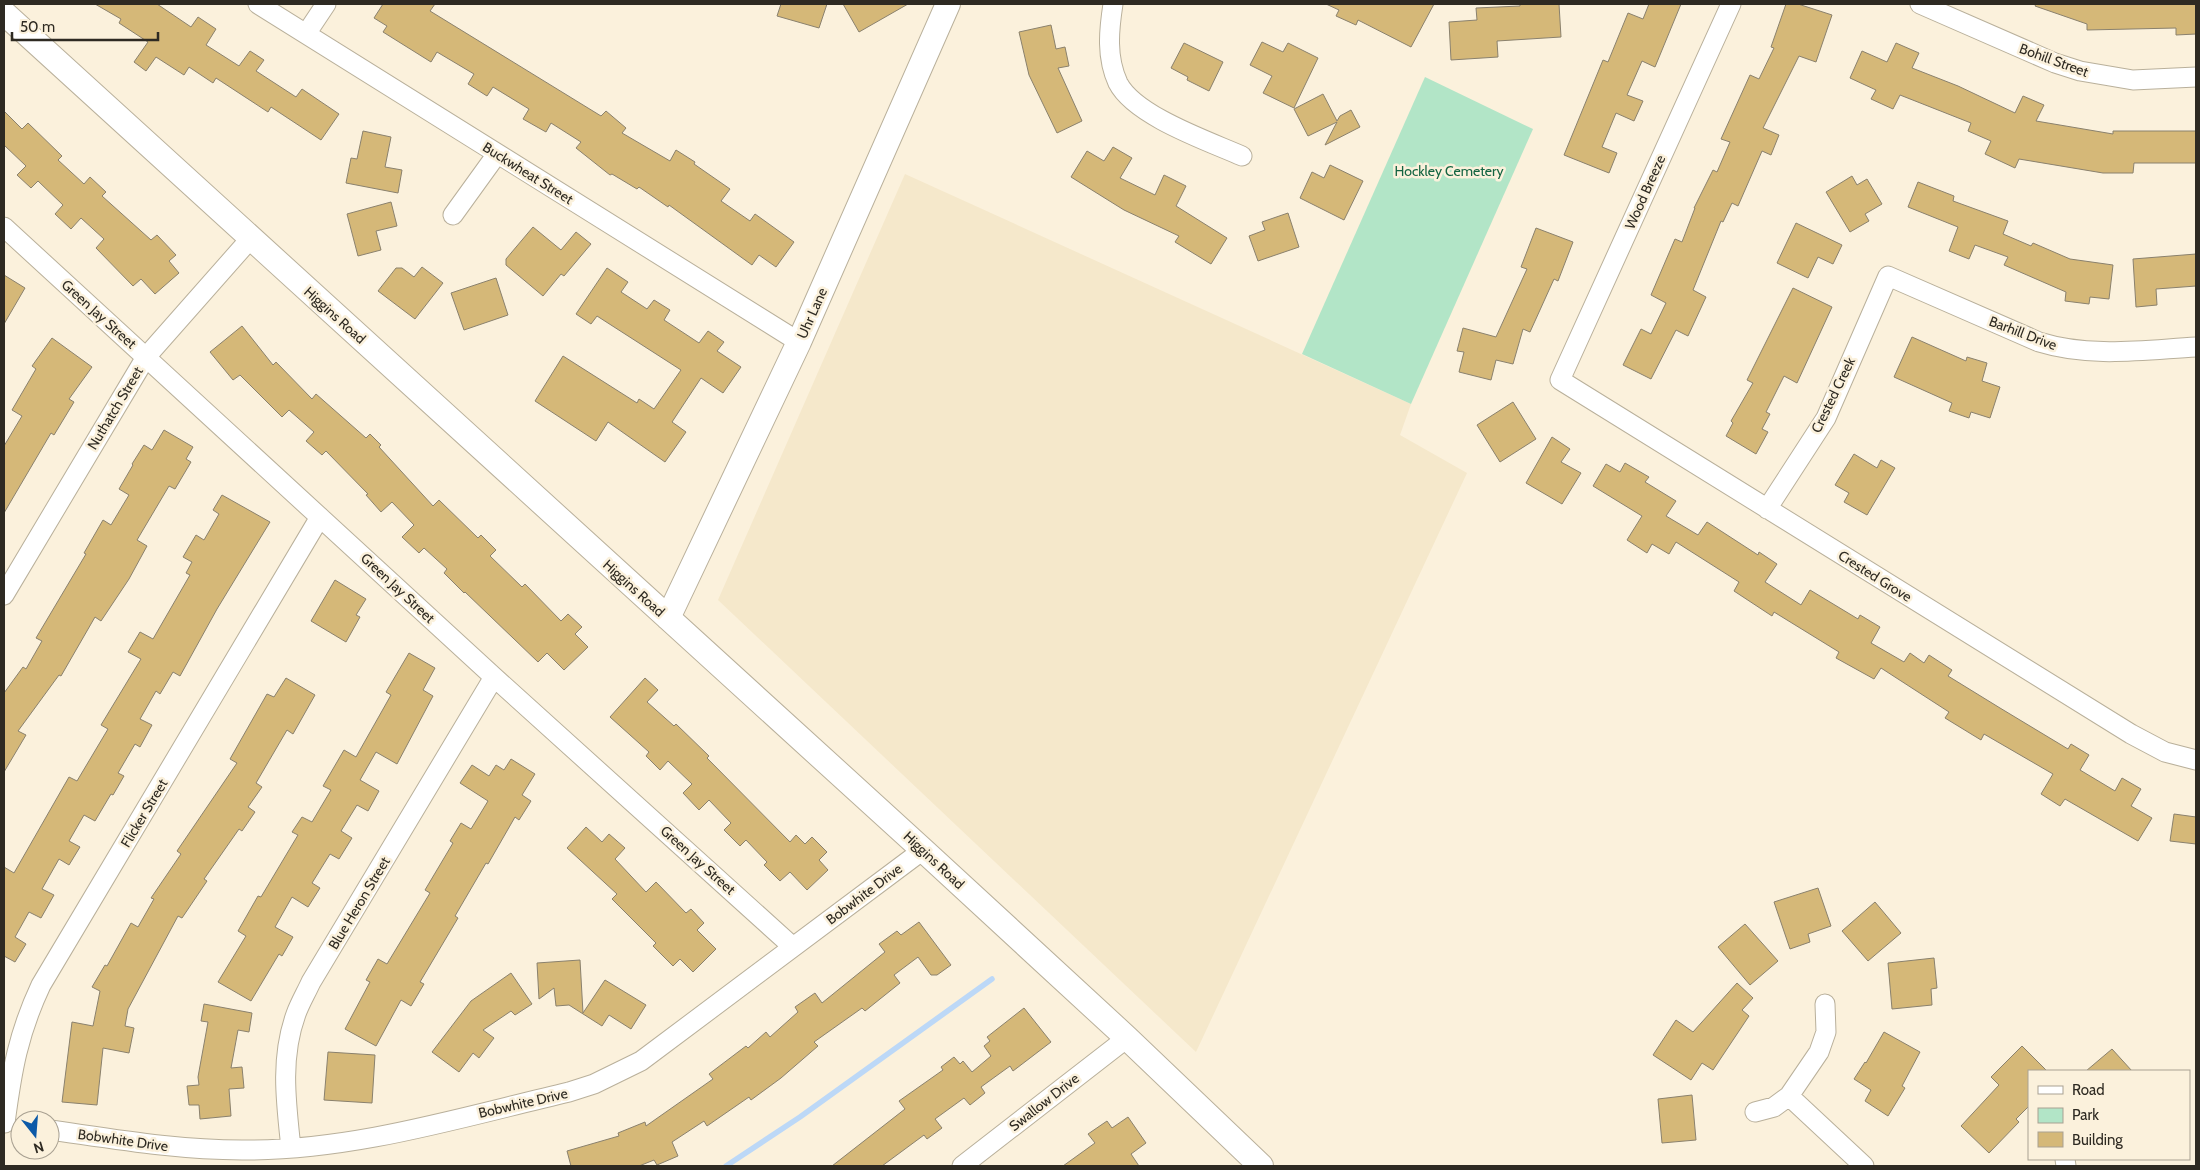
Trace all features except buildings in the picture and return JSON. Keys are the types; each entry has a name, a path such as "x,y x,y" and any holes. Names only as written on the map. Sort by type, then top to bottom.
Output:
{"street":[{"name":"Buckwheat Street","path":"258,4 799,342"},
{"path":"306,34 326,4"},
{"name":"Uhr Lane","path":"668,618 799,342 948,4"},
{"path":"1113,4 1108,40 1113,67 1119,84 1125,92 1162,121 1242,156"},
{"name":"Wood Breeze","path":"1560,380 1731,4"},
{"name":"Bohill Street","path":"1920,4 2080,72 2133,80 2196,77"},
{"name":"Higgins Road","path":"4,13 923,850 1127,1038 1261,1166"},
{"path":"453,215 497,154"},
{"name":"Green Jay Street","path":"4,228 494,677 794,947"},
{"name":"Nuthatch Street","path":"4,595 146,357 251,238"},
{"name":"Barhill Drive","path":"1888,276 2056,348 2092,353 2196,347"},
{"name":"Crested Creek","path":"1767,508 1826,418 1888,276"},
{"name":"Crested Grove","path":"1560,380 2131,734 2165,752 2196,760"},
{"name":"Flicker Street","path":"11,1110 13,1063 31,1006 41,985 320,517"},
{"name":"Blue Heron Street","path":"291,1148 284,1071 286,1051 296,1014 311,982 494,677"},
{"name":"Bobwhite Drive","path":"60,1131 165,1146 242,1150 317,1146 394,1134 570,1092 594,1084 641,1061 923,850"},
{"path":"1755,1112 1774,1107 1789,1096 1819,1052 1826,1032 1824,1004"},
{"name":"Swallow Drive","path":"962,1166 1127,1038"},
{"path":"1789,1096 1864,1166"}],"shaded area":[{"path":"905,174 1411,404 1400,435 1467,473 1196,1052 718,600"}],"green space":[{"name":"Hockley Cemetery","path":"1425,77 1533,129 1411,404 1302,354"}],"waterway":[{"path":"726,1166 800,1117 992,979"}]}
